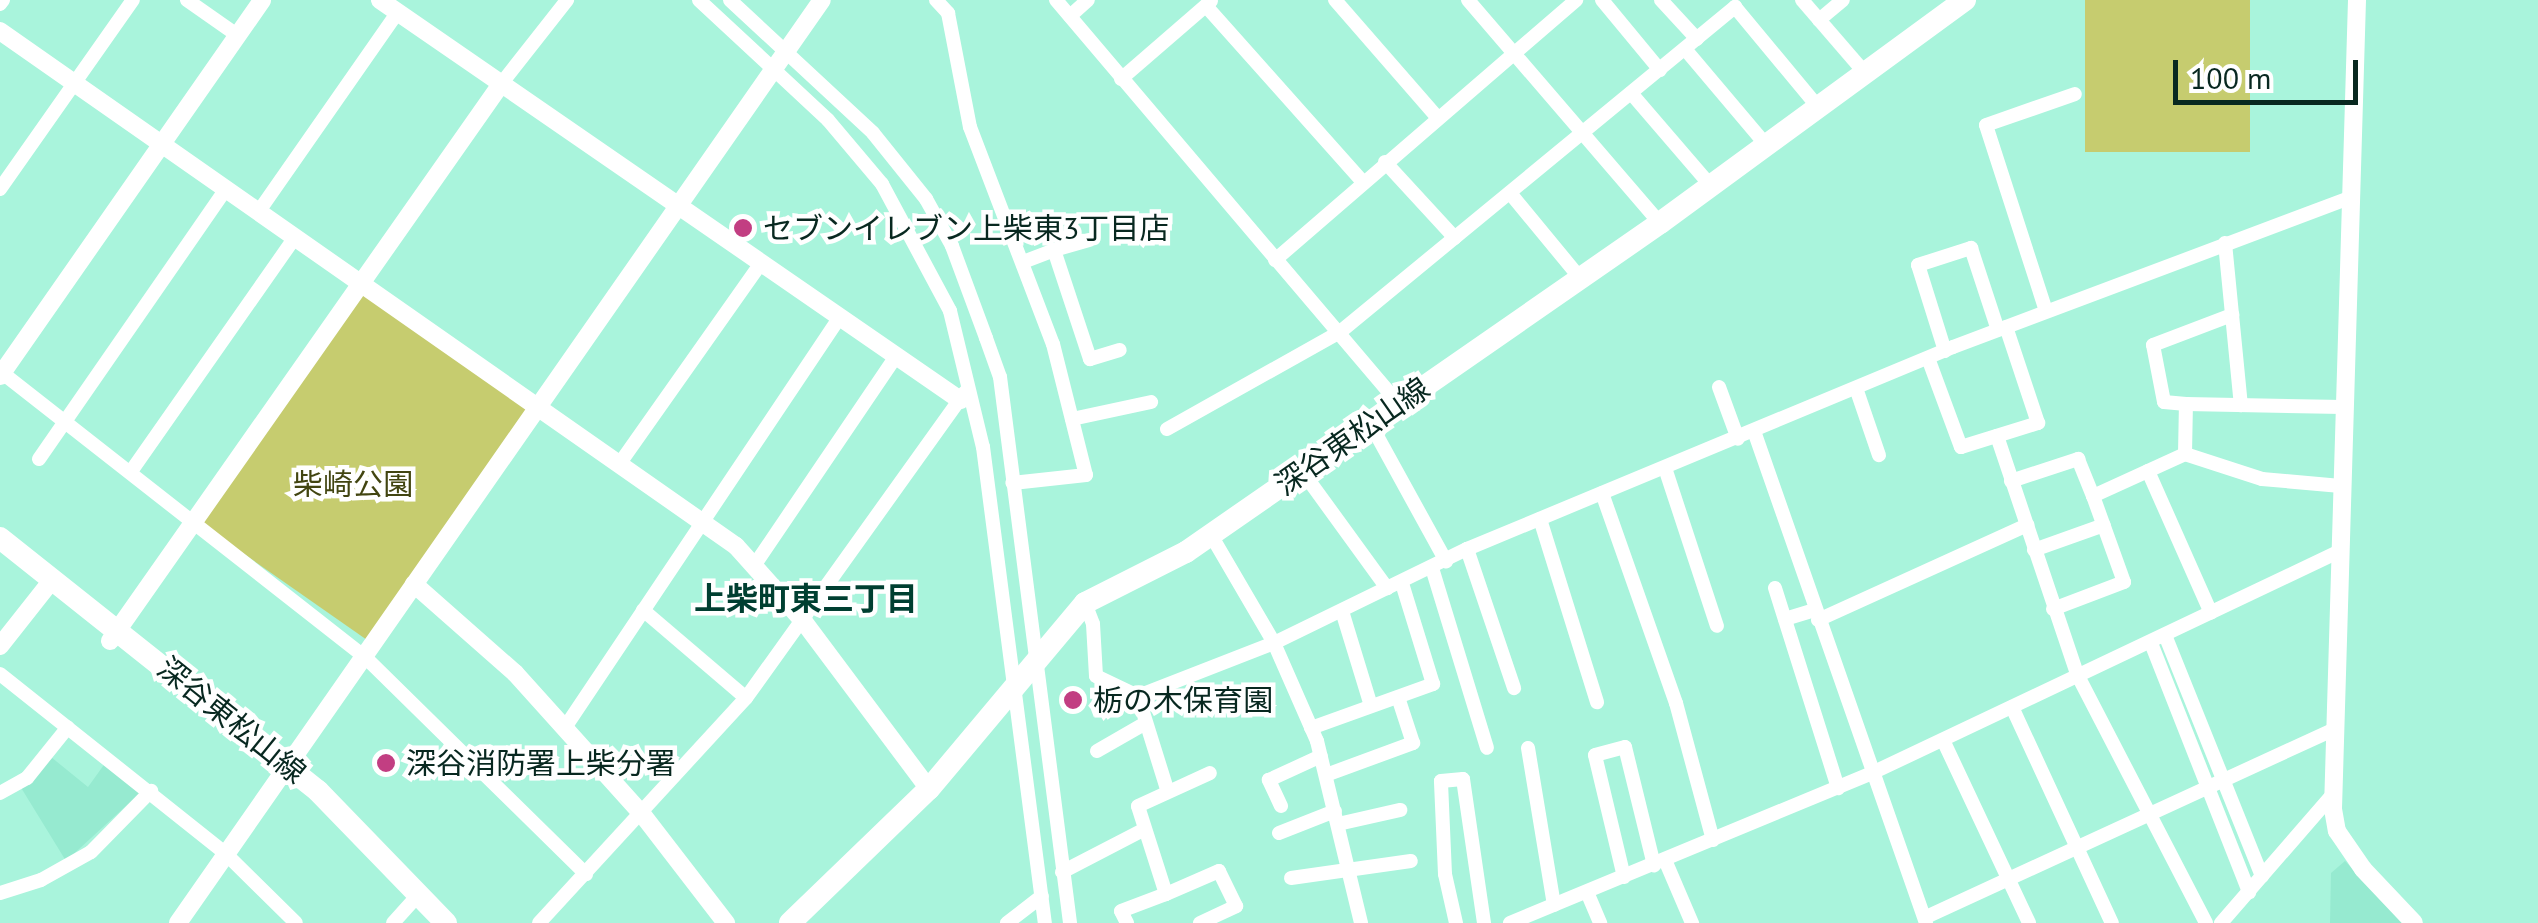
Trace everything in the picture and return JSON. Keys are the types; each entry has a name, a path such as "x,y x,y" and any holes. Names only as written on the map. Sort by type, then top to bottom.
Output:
{"main road":[{"name":"深谷東松山線","path":"790,923 929,789 1085,602 1211,535 1660,223 1965,0"},
{"name":"深谷東松山線","path":"0,538 49,585 285,773 446,923"},
{"name":"深谷東松山線","path":"0,556 49,585"},
{"name":"深谷東松山線","path":"415,898 428,923"}],"street":[{"path":"0,189 133,0"},
{"path":"187,0 237,36"},
{"path":"262,0 1,373 132,470 365,656 586,874"},
{"path":"380,0 960,400"},
{"path":"114,635 502,84 567,0"},
{"path":"699,0 774,70 882,184 950,312 971,384 1045,923"},
{"path":"730,0 873,133 926,199 952,246 1000,377 1032,662 1070,923"},
{"path":"178,923 822,0"},
{"path":"936,0 948,13 970,127 1024,262 1086,476 1012,483"},
{"path":"1056,0 1398,403"},
{"path":"1070,16 1088,0"},
{"path":"1335,0 1437,118"},
{"path":"1468,0 1660,223"},
{"path":"1276,260 1362,181 1576,0"},
{"path":"1602,0 1660,70"},
{"path":"1661,0 1767,146"},
{"path":"1802,0 1865,73"},
{"path":"1819,20 1843,0"},
{"path":"2357,0 2333,794 2346,844 2414,923"},
{"path":"1121,79 1209,3 1362,181"},
{"path":"1167,429 1340,332 1735,8 1819,108"},
{"path":"259,212 398,12"},
{"path":"0,32 702,520 756,563 929,789"},
{"path":"1632,93 1712,186"},
{"path":"2046,312 1986,125 2075,94"},
{"path":"1384,162 1456,238"},
{"path":"39,459 226,188"},
{"path":"1510,192 1580,278"},
{"path":"1085,602 1096,676 1138,696 1274,643 1467,549 1666,471 1945,351 2350,198"},
{"path":"132,470 295,237"},
{"path":"1024,262 1089,240"},
{"path":"2225,243 2241,405"},
{"path":"1928,358 1960,447 2038,423 1971,248 1918,265 1945,351"},
{"path":"1054,250 1090,359 1120,350"},
{"path":"620,463 761,263"},
{"path":"2232,315 2153,345 2164,402 2343,406"},
{"path":"564,729 840,318"},
{"path":"756,563 896,356"},
{"path":"540,923 746,698 971,384"},
{"path":"1718,387 1738,439"},
{"path":"1856,388 1879,456"},
{"path":"1072,419 1151,402"},
{"path":"2185,454 2186,404"},
{"path":"1370,423 1439,565 1487,748"},
{"path":"1754,432 1926,920 2334,730"},
{"path":"1997,436 2078,676 2206,923"},
{"path":"2094,496 2185,454 2262,479 2341,486"},
{"path":"2011,481 2078,459 2124,582 2053,609"},
{"path":"1302,471 1395,586 1433,684 1311,728"},
{"path":"1666,471 1717,626"},
{"path":"2148,471 2211,613"},
{"path":"1602,493 1676,703 1713,840"},
{"path":"1540,519 1597,702"},
{"path":"1785,619 1816,615 2026,525"},
{"path":"2034,550 2104,526"},
{"path":"1211,535 1274,643 1311,728 1337,817 1361,923"},
{"path":"1467,549 1514,688"},
{"path":"1512,923 1872,774 2338,552"},
{"path":"414,584 480,638 564,729 642,814 726,923"},
{"path":"0,646 49,585"},
{"path":"1775,588 1838,788"},
{"path":"643,610 746,698"},
{"path":"1342,611 1372,706"},
{"path":"2165,635 2262,876"},
{"path":"2151,643 2249,892"},
{"path":"0,674 226,854 296,923"},
{"path":"1138,696 1167,788"},
{"path":"1326,775 1413,743 1398,697"},
{"path":"2012,707 2112,923"},
{"path":"1097,751 1144,724"},
{"path":"0,793 27,778 68,726"},
{"path":"1943,740 2029,923"},
{"path":"1528,748 1554,905"},
{"path":"1624,877 1595,755 1625,748 1659,862 1692,923"},
{"path":"1281,806 1269,780 1321,756"},
{"path":"1166,894 1138,806 1167,788 1210,773"},
{"path":"1456,923 1444,874 1442,781 1463,779 1484,923"},
{"path":"0,893 92,852 150,791"},
{"path":"2221,923 2333,794"},
{"path":"1279,833 1337,817 1400,810"},
{"path":"1062,872 1143,830"},
{"path":"1290,878 1410,861"},
{"path":"1127,923 1122,911 1219,871 1236,906 1200,923"},
{"path":"1586,892 1600,923"},
{"path":"1007,923 1042,896"},
{"path":"393,923 415,898"}],"shaded area":[{"path":"51,757 88,787 106,762 140,793 66,861 20,786"},
{"path":"2345,861 2403,923 2330,923 2331,873"}],"green space":[{"path":"2085,0 2250,0 2250,152 2085,152"},
{"name":"柴崎公園","path":"361,283 537,406 371,643 195,520"}],"place":[{"name":"セブンイレブン上柴東3丁目店","path":"743,228"},
{"name":"栃の木保育園","path":"1073,700"},
{"name":"深谷消防署上柴分署","path":"386,763"}],"district":[{"name":"上柴町東三丁目","path":"806,598"}]}
